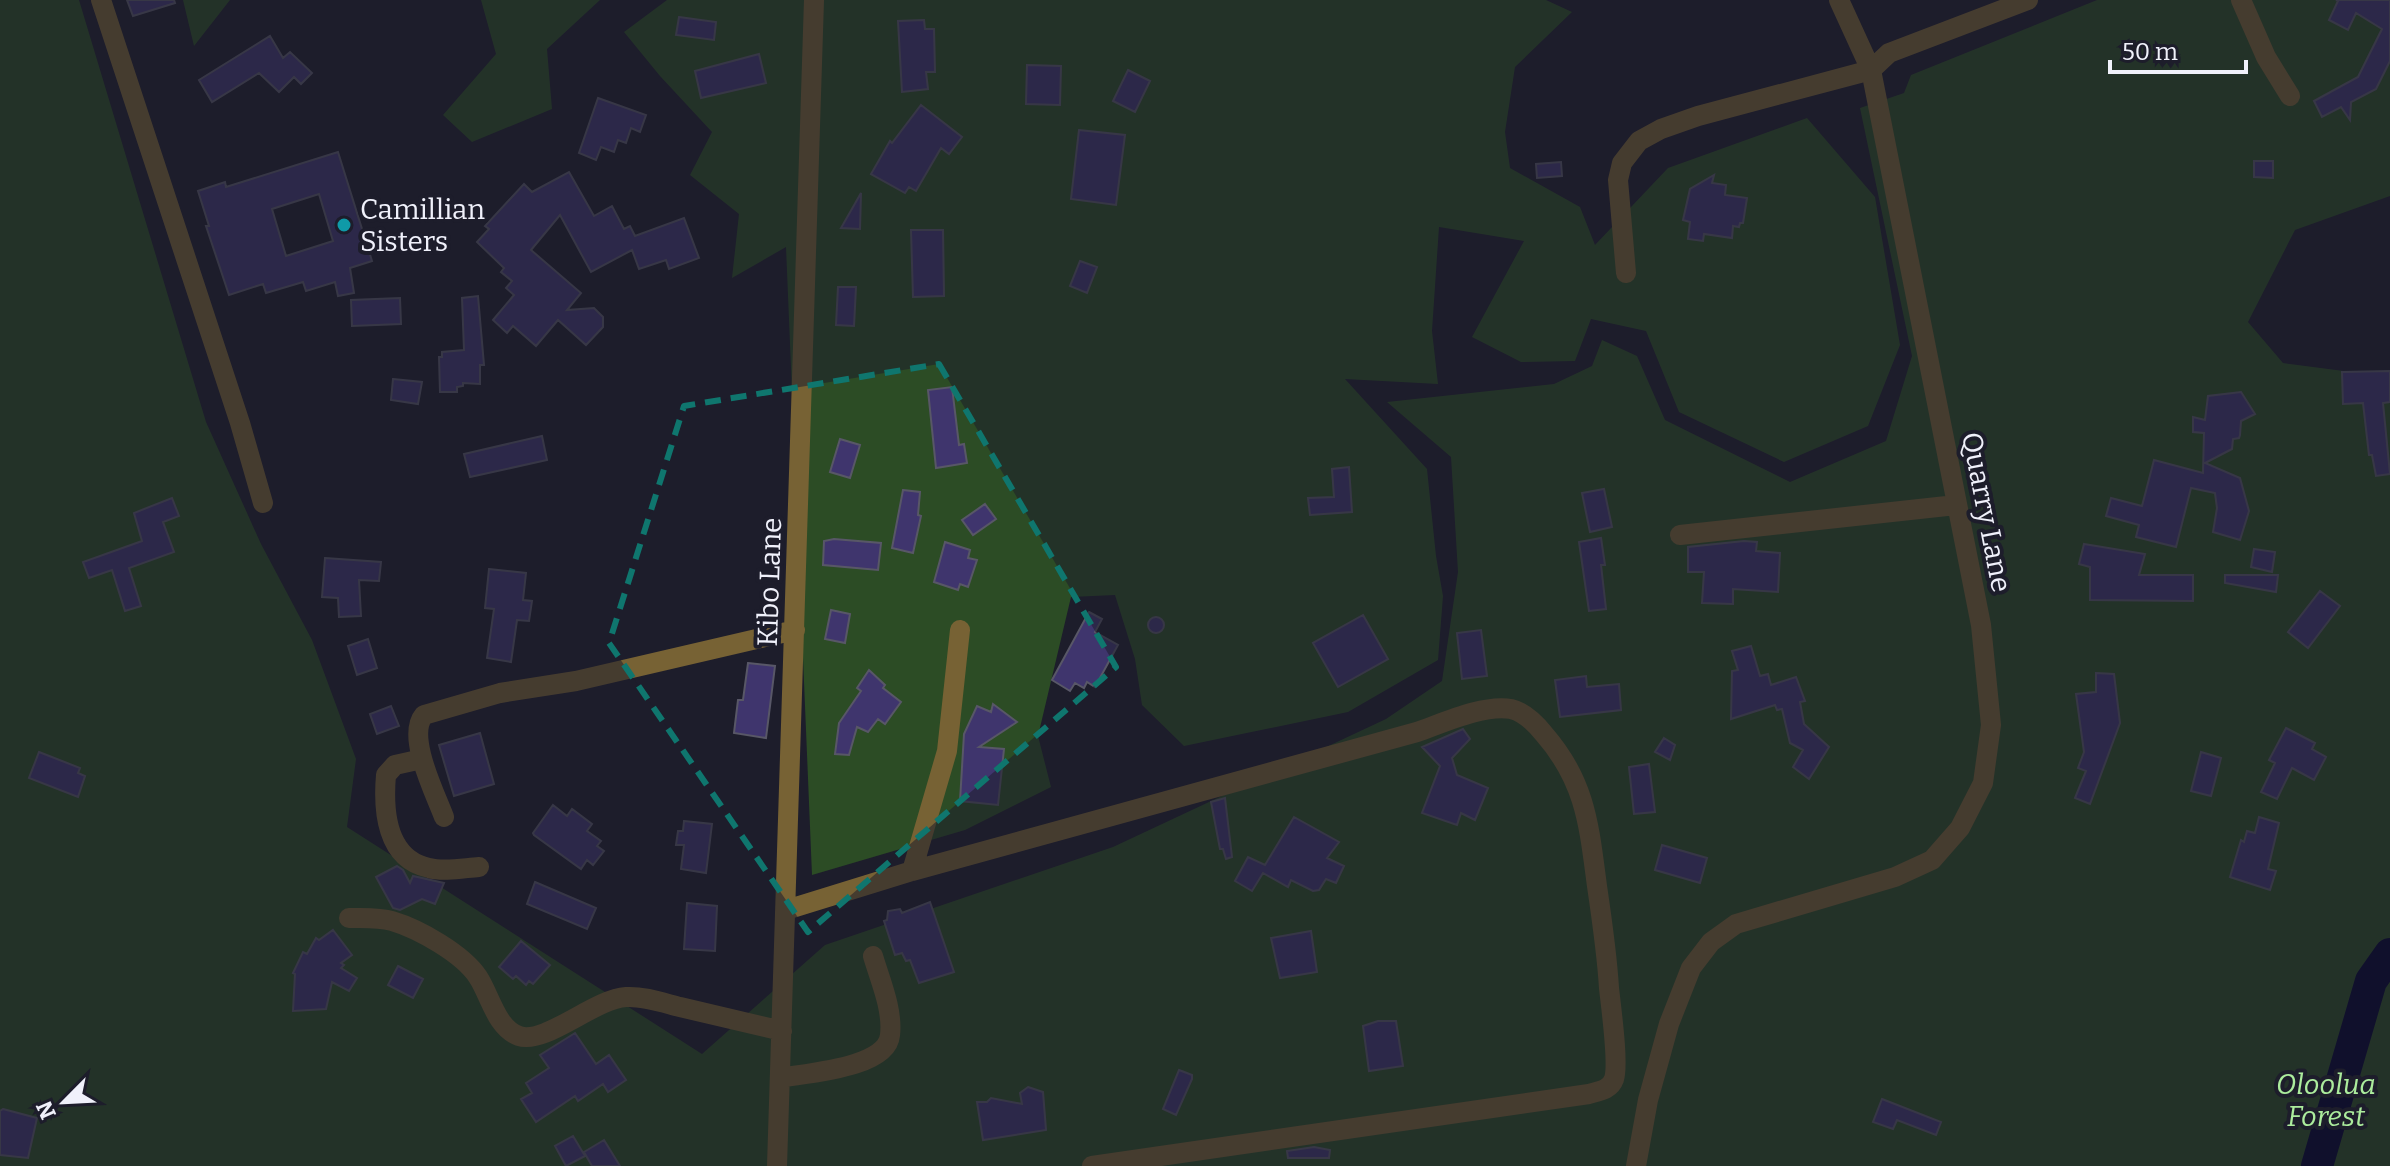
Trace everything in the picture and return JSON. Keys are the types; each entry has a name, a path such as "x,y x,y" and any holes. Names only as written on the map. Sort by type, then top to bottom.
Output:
{"street":[{"path":"101,0 240,423 263,503"},
{"name":"Kibo Lane","path":"777,1166 814,0"},
{"name":"Quarry Lane","path":"1636,1166 1648,1100 1669,1024 1691,968 1711,942 1736,924 1795,904 1895,877 1932,860 1960,828 1983,783 1991,725 1981,625 1871,70 1839,0"},
{"path":"1626,273 1618,180 1622,163 1639,141 1661,129 1698,116 1871,70 1889,53 1911,43 2028,0"},
{"path":"2241,0 2266,57 2290,96"},
{"path":"1680,535 1956,505"},
{"path":"444,817 422,759 417,728 424,715 500,693 576,681 795,630"},
{"path":"912,871 947,751 960,630"},
{"path":"786,910 912,871 1494,709 1513,709 1534,721 1574,777 1587,811 1607,954 1615,1059 1614,1079 1606,1089 1589,1094 1092,1166"},
{"path":"422,759 395,765 386,775 387,822 394,841 400,851 428,868 479,867"},
{"path":"349,918 389,920 417,930 462,959 478,977 506,1028 518,1036 530,1038 549,1032 579,1013 626,997 782,1031"},
{"path":"780,1078 856,1064 886,1048 890,1036 889,1016 873,956"}],"highlighted area":[{"path":"939,364 1116,667 808,932 609,643 684,406"}],"green space":[{"name":"Oloolua Forest","path":"0,0 79,0 206,422 261,544 312,640 356,759 347,827 702,1054 825,945 1113,847 1386,719 1442,681 1458,572 1451,457 1387,402 1554,384 1592,366 1602,340 1637,356 1665,420 1790,482 1886,441 1912,356 1860,108 1904,93 1911,75 2097,0 2390,0 2390,196 2295,230 2248,322 2283,363 2390,377 2390,1166 0,1166"},
{"path":"183,0 230,0 194,46"},
{"path":"481,0 600,0 547,49 552,109 472,142 443,115 496,54"},
{"path":"667,0 1546,0 1572,12 1515,67 1505,132 1510,168 1580,207 1595,245 1668,168 1807,118 1875,197 1900,345 1868,426 1784,462 1679,412 1646,331 1591,319 1575,361 1521,362 1472,337 1524,241 1439,227 1432,331 1438,384 1345,379 1427,469 1443,596 1438,660 1348,712 1184,746 1142,705 1135,659 1115,595 1071,597 1038,736 1051,787 965,830 812,875 786,247 732,278 739,214 690,175 712,132 624,32"}],"building":[{"path":"127,0 174,0 175,3 133,16"},
{"path":"2336,0 2390,0 2390,61 2376,89 2351,102 2350,120 2341,107 2322,117 2314,101 2358,77 2382,29 2356,13 2348,30 2329,20"},
{"path":"679,17 716,22 714,40 676,35"},
{"path":"924,20 925,29 934,29 935,72 926,72 928,89 902,92 898,21"},
{"path":"270,36 283,58 290,52 312,73 301,84 294,77 279,92 259,73 212,102 199,80"},
{"path":"759,54 766,83 701,98 695,71"},
{"path":"1027,65 1061,66 1060,105 1026,104"},
{"path":"1128,70 1150,81 1135,112 1113,101"},
{"path":"598,98 646,115 640,132 631,128 626,143 618,140 614,152 601,147 596,160 579,153"},
{"path":"921,105 962,137 949,154 941,148 916,191 909,187 905,193 871,174 890,141 892,143"},
{"path":"1079,130 1125,135 1116,205 1071,199"},
{"name":"Camillian Sisters","path":"338,152 372,261 350,268 354,293 338,296 335,282 306,291 303,282 266,293 263,284 229,295 198,191 225,182 226,187","holes":["319,194 333,241 286,256 272,209"]},
{"path":"2254,161 2273,161 2273,178 2254,177"},
{"path":"1561,162 1562,176 1537,178 1536,164"},
{"path":"569,172 594,216 612,206 624,229 630,226 635,236 684,218 699,258 669,269 666,260 639,269 632,250 591,272 560,215 531,250 581,293 567,310 594,308 603,317 603,327 586,345 558,320 536,346 513,326 507,333 493,320 514,295 506,288 512,281 501,272 504,268 477,242 489,229 485,226 524,184 532,192"},
{"path":"1714,175 1712,183 1726,185 1725,195 1747,198 1743,223 1739,227 1733,226 1732,238 1704,234 1703,241 1688,239 1690,222 1683,220 1690,189"},
{"path":"861,193 860,229 841,228"},
{"path":"911,230 943,230 944,296 913,297"},
{"path":"1080,261 1097,267 1087,293 1070,286"},
{"path":"838,287 856,287 854,326 836,325"},
{"path":"478,296 484,365 480,365 480,384 463,383 463,386 457,387 457,392 440,392 439,357 442,357 442,352 464,350 462,298"},
{"path":"400,298 401,324 352,326 351,300"},
{"path":"2390,371 2390,402 2383,403 2390,474 2376,476 2372,455 2369,455 2363,403 2343,404 2342,372"},
{"path":"393,379 422,382 418,404 391,400"},
{"path":"952,387 959,445 964,444 967,463 936,468 928,390"},
{"path":"2241,392 2255,414 2241,421 2240,435 2233,439 2232,449 2205,463 2240,478 2249,511 2240,540 2213,532 2217,508 2215,493 2191,488 2176,547 2136,537 2139,525 2106,516 2111,498 2142,506 2154,460 2203,473 2204,433 2193,432 2193,417 2205,420 2208,396"},
{"path":"542,436 547,460 470,477 464,454"},
{"path":"840,439 860,445 850,478 830,472"},
{"path":"1349,467 1352,512 1310,515 1308,498 1334,497 1332,469"},
{"path":"1604,489 1612,527 1590,532 1582,493"},
{"path":"903,490 920,492 918,515 921,516 913,553 892,548"},
{"path":"172,498 179,516 163,522 174,552 129,568 141,606 125,611 112,570 89,578 83,562 142,541 134,513"},
{"path":"985,504 996,519 973,535 962,520"},
{"path":"1601,538 1606,609 1589,611 1579,542"},
{"path":"824,541 881,543 878,570 823,565"},
{"path":"945,542 970,550 968,558 977,560 968,587 960,584 958,590 934,582"},
{"path":"1757,542 1756,551 1780,553 1778,592 1733,589 1733,604 1702,603 1704,572 1688,572 1688,547"},
{"path":"2084,544 2145,554 2139,575 2193,575 2193,601 2090,600 2090,567 2079,564"},
{"path":"2254,549 2275,552 2272,572 2251,567"},
{"path":"325,558 381,562 379,581 359,580 361,616 339,617 338,598 322,597"},
{"path":"489,569 526,573 523,600 532,601 529,621 517,620 511,662 487,658 494,609 485,608"},
{"path":"2225,575 2278,575 2276,592 2225,583"},
{"path":"2320,591 2340,606 2308,648 2288,632"},
{"path":"831,610 850,614 845,643 825,639"},
{"path":"1089,612 1102,619 1095,632 1118,645 1095,687 1087,682 1084,688 1075,683 1070,691 1052,680"},
{"path":"1363,615 1388,659 1338,687 1313,643"},
{"path":"1156,617 1162,619 1162,631 1156,633 1150,631 1148,625 1150,619"},
{"path":"1481,630 1487,676 1462,679 1457,633"},
{"path":"368,639 377,668 357,675 348,646"},
{"path":"1751,646 1760,676 1768,674 1771,685 1796,677 1805,701 1800,702 1804,724 1829,747 1809,779 1793,767 1803,750 1790,743 1782,709 1777,710 1775,705 1731,719 1732,671 1738,670 1732,651"},
{"path":"748,663 775,666 766,738 734,733 738,700 743,700"},
{"path":"869,670 885,685 883,688 901,702 885,724 878,719 868,732 857,727 849,755 835,754 839,723 861,691 857,688"},
{"path":"2096,673 2114,674 2120,723 2090,804 2075,798 2086,771 2078,768 2084,752 2076,694 2096,692"},
{"path":"1586,676 1587,687 1619,684 1621,710 1560,717 1555,680"},
{"path":"993,704 1017,722 979,747 1004,749 998,805 960,801 964,734 977,706 991,712"},
{"path":"391,706 399,726 377,734 370,714"},
{"path":"2286,728 2315,743 2312,749 2326,757 2314,780 2292,768 2277,799 2261,792 2275,763 2269,760"},
{"path":"1463,729 1470,739 1452,758 1457,775 1488,788 1475,820 1461,813 1457,825 1422,813 1440,766 1422,747"},
{"path":"480,733 494,784 454,796 439,745"},
{"path":"1664,738 1675,745 1670,760 1655,752"},
{"path":"39,752 80,768 78,773 85,776 78,797 29,778"},
{"path":"2201,752 2221,758 2211,796 2191,791"},
{"path":"1649,764 1655,812 1634,814 1629,767"},
{"path":"1225,798 1232,857 1226,859 1223,849 1220,849 1211,802"},
{"path":"553,805 567,816 572,809 592,824 587,831 601,841 597,846 604,851 593,865 587,860 581,869 534,835"},
{"path":"1294,817 1339,842 1327,858 1344,866 1336,883 1326,879 1319,890 1313,891 1291,880 1288,887 1263,873 1252,891 1235,881 1248,857 1265,865"},
{"path":"2259,817 2279,823 2268,869 2276,871 2270,890 2230,877 2241,840 2244,842 2247,831 2255,833"},
{"path":"684,821 712,824 706,873 681,869 684,845 676,845 678,831 683,831"},
{"path":"1662,845 1707,858 1700,883 1655,870"},
{"path":"397,866 410,883 413,876 444,883 435,904 422,899 400,910 393,908 376,877"},
{"path":"535,882 596,908 587,929 527,904"},
{"path":"930,902 954,972 919,983 910,960 906,961 902,953 895,955 884,921 887,920 888,911 900,909 902,913"},
{"path":"687,903 717,906 715,951 684,949"},
{"path":"333,930 352,955 341,963 344,965 341,968 357,978 349,991 332,982 326,1009 293,1011 293,973 303,952 307,954 316,938 319,940"},
{"path":"1311,931 1317,972 1280,978 1271,938"},
{"path":"521,941 550,965 533,984 529,981 526,985 516,976 513,979 499,967"},
{"path":"398,966 423,979 413,998 388,985"},
{"path":"1378,1021 1396,1021 1403,1066 1369,1071 1363,1026"},
{"path":"575,1033 596,1064 609,1055 626,1080 608,1092 603,1084 578,1101 575,1096 536,1122 521,1099 532,1093 526,1083 549,1068 540,1055"},
{"path":"1179,1070 1192,1075 1192,1079 1176,1115 1163,1109"},
{"path":"1028,1087 1043,1092 1046,1130 983,1140 977,1102 987,1102 991,1098 1022,1104 1020,1093"},
{"path":"1882,1099 1941,1122 1936,1135 1897,1120 1893,1129 1873,1122"},
{"path":"3,1109 37,1118 28,1158 0,1155 0,1111"},
{"path":"573,1136 585,1156 566,1166 555,1146"},
{"path":"604,1140 620,1166 592,1166 584,1152"},
{"path":"1314,1147 1330,1150 1329,1158 1288,1158 1287,1151"}],"waterway":[{"path":"2317,1166 2371,981 2390,954"}],"place":[{"name":"Camillian Sisters","path":"344,225"}]}
